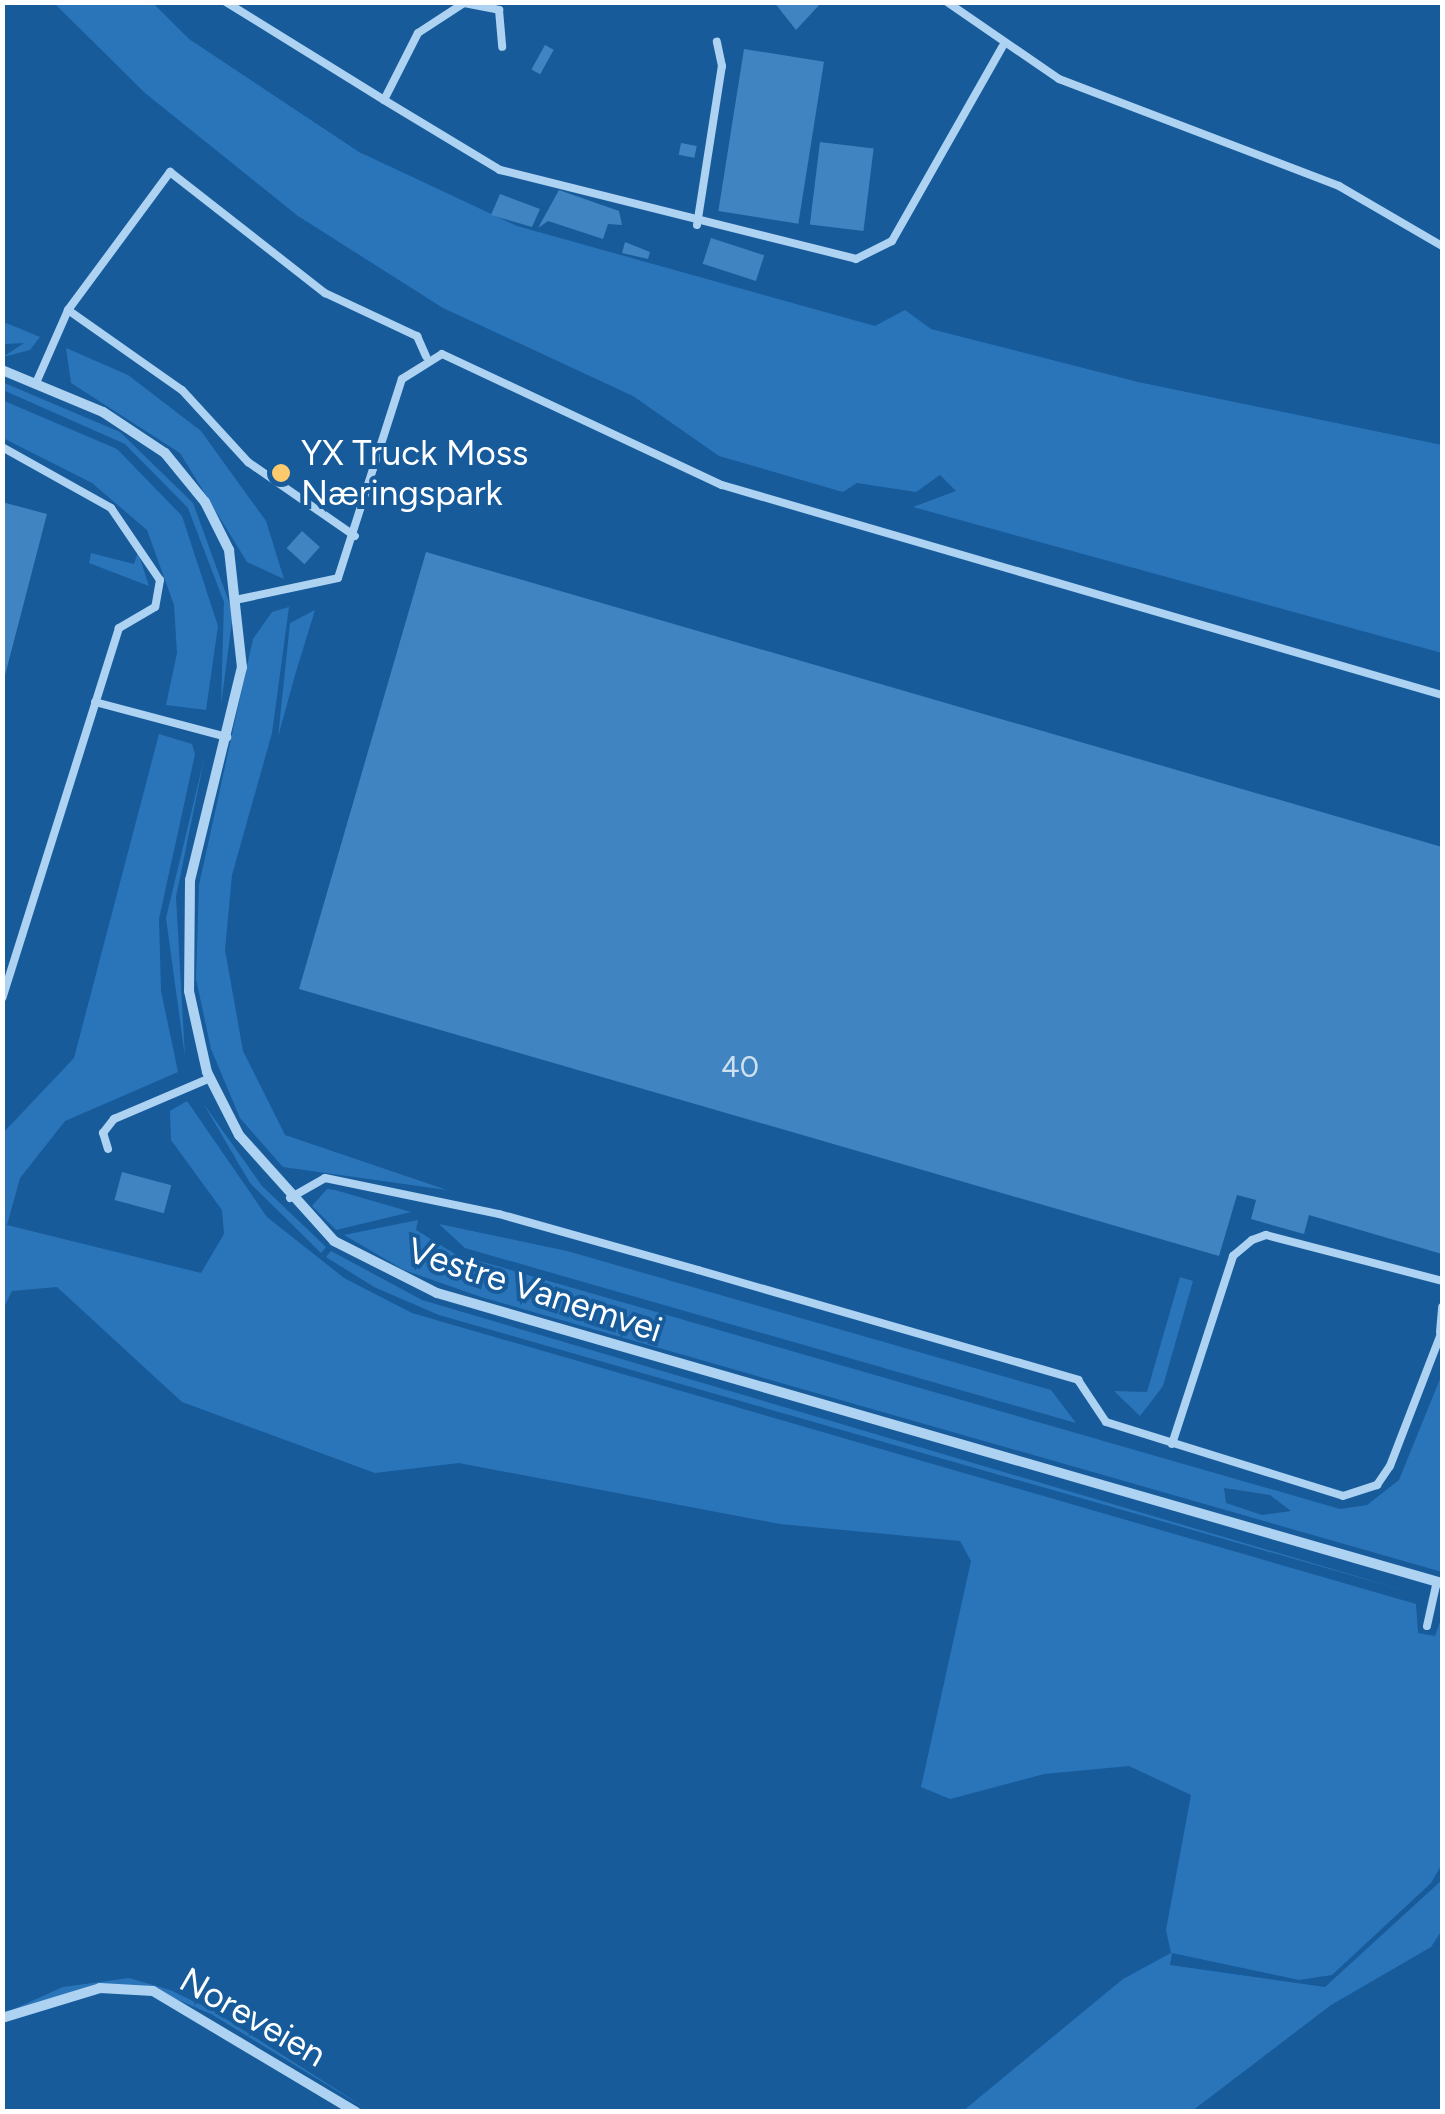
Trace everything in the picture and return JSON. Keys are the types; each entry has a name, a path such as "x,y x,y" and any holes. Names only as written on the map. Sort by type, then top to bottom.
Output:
{"street":[{"name":"Vestre Vanemvei","path":"2,370 122,422 179,468 217,523 240,599 242,668 186,927 188,991 210,1078 239,1135 290,1198 334,1241 437,1293 1440,1582"},
{"name":"Noreveien","path":"2,2018 100,1988 154,1991 356,2112"}],"lane":[{"path":"226,2 500,170 819,256 856,260 878,250 936,175 1002,46"},
{"path":"948,2 1002,46 1144,119 1338,186 1442,246"},
{"path":"384,100 418,34 464,3 499,10 502,47"},
{"path":"697,225 722,66 717,42"},
{"path":"36,383 68,310 170,172 325,293 417,336 426,356"},
{"path":"68,310 182,390 248,462 355,536"},
{"path":"240,599 338,578 355,536 402,379 426,356"},
{"path":"426,356 466,362 722,485 1442,695"},
{"path":"2,446 111,508 160,580 154,607 120,628 2,998"},
{"path":"96,702 227,737"},
{"path":"108,1149 103,1133 114,1119 210,1078"},
{"path":"290,1198 325,1178 516,1218 1078,1380 1106,1422 1172,1444 1360,1494 1390,1466 1441,1331 1442,1307"},
{"path":"1172,1444 1233,1256 1252,1240 1266,1235 1442,1281"},
{"path":"1427,1626 1440,1582"}],"shaded area":[{"path":"54,3 153,3 189,39 359,152 517,226 875,326 905,310 931,329 1138,382 1442,445 1442,653 913,507 956,491 940,475 916,492 857,483 843,492 719,456 633,396 443,308 298,216 145,93"},
{"path":"3,322 40,337 30,350 3,357 24,343 3,344"},
{"path":"66,348 128,375 201,431 266,521 284,579 247,562 180,453 71,383"},
{"path":"2,382 120,432 193,503 233,613 221,705 224,602 188,508 125,444 3,390"},
{"path":"2,400 117,449 182,516 218,626 206,710 166,705 177,653 174,605 147,530 92,483 3,438"},
{"path":"138,552 149,586 89,563 91,553 134,564"},
{"path":"289,607 272,733 232,875 225,950 243,1051 285,1135 447,1190 283,1167 240,1118 211,1049 196,979 199,885 253,639 272,612"},
{"path":"315,610 295,675 278,737 290,623"},
{"path":"159,734 192,744 195,754 159,919 161,991 178,1072 65,1121 20,1178 7,1225 201,1273 224,1234 222,1210 171,1140 170,1111 187,1101 267,1217 344,1278 412,1313 1416,1604 1418,1633 1435,1636 1442,1616 1442,1864 1431,1883 1332,1975 1299,1980 1172,1953 1170,1965 1325,1987 1442,1880 1442,1930 1431,1947 1331,2005 1192,2111 963,2111 1123,1979 1171,1953 1166,1930 1191,1795 1129,1766 1044,1774 950,1799 921,1787 971,1561 960,1541 780,1524 459,1463 375,1473 182,1402 57,1287 12,1291 3,1309 3,1133 74,1058"},
{"path":"205,755 176,897 185,1057 166,918"},
{"path":"203,1103 262,1186 326,1247 321,1253 250,1183"},
{"path":"327,1189 411,1212 336,1230 312,1206"},
{"path":"418,1220 416,1230 455,1254 1340,1509 1367,1505 1399,1480 1442,1374 1442,1572 481,1297 404,1270 344,1235","holes":["1224,1488 1270,1495 1291,1511 1262,1515 1226,1503"]},
{"path":"439,1224 567,1251 1051,1390 1076,1423 465,1248"},
{"path":"331,1251 422,1300 1410,1592 439,1315 374,1287 326,1257"},
{"path":"1180,1277 1193,1281 1163,1386 1140,1416 1114,1391 1147,1392"},
{"path":"129,1978 170,1990 212,2010 370,2111 211,2014 145,1986 96,1984 3,2014 63,1987"}],"building":[{"path":"774,2 822,2 796,30"},
{"path":"545,45 554,50 540,74 531,69"},
{"path":"744,49 824,62 798,224 718,211"},
{"path":"820,142 874,149 863,231 810,224"},
{"path":"681,143 697,146 694,158 679,155"},
{"path":"559,190 619,211 622,225 608,224 603,239 548,221 538,228"},
{"path":"500,194 540,209 532,227 491,215"},
{"path":"711,238 764,255 756,281 703,264"},
{"path":"625,242 650,252 648,259 622,253"},
{"path":"2,502 47,514 4,679 2,679"},
{"path":"302,531 320,547 304,564 287,548"},
{"path":"426,552 1442,847 1442,1254 1309,1215 1304,1234 1251,1219 1256,1200 1237,1195 1219,1256 299,989"},
{"path":"122,1172 171,1185 164,1213 114,1200"}],"place":[{"name":"YX Truck Moss Næringspark","path":"281,473"}]}
